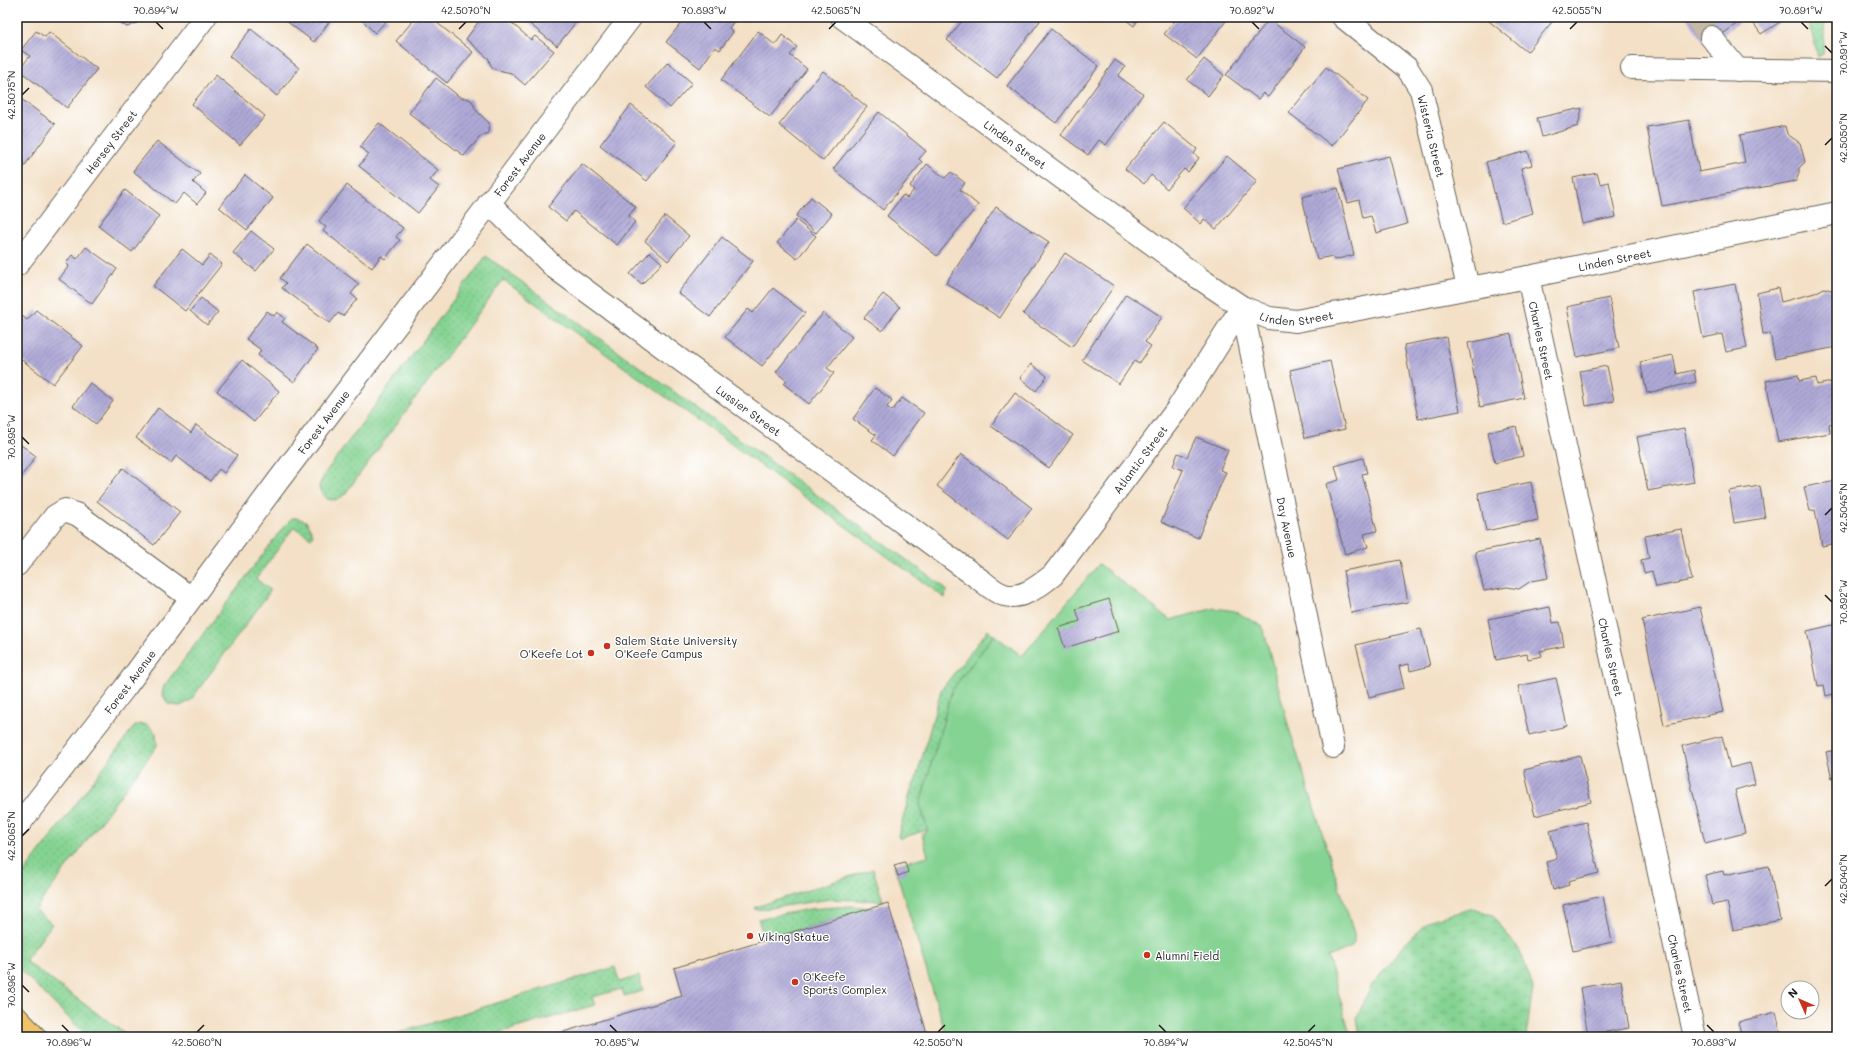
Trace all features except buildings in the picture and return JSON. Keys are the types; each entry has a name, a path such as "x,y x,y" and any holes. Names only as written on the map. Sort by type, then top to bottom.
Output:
{"main road":[{"path":"17,1018 35,1037"}],"street":[{"name":"Hersey Street","path":"17,266 205,17"},
{"name":"Forest Avenue","path":"17,827 192,598 489,202 631,17"},
{"name":"Linden Street","path":"842,17 1192,274 1242,307 1269,318 1296,321 1468,287 1528,277 1837,213"},
{"name":"Wisteria Street","path":"1343,17 1407,68 1421,90 1468,287"},
{"path":"1711,37 1738,70"},
{"path":"1632,68 1837,71"},
{"name":"Lussier Street","path":"489,202 555,268 986,584 1004,595 1021,595"},
{"name":"Charles Street","path":"1528,277 1695,1037"},
{"name":"Atlantic Street","path":"1021,595 1037,588 1053,574 1178,408 1242,307"},
{"name":"Day Avenue","path":"1242,307 1333,747"},
{"path":"17,565 55,516 65,510 78,515 192,598"}],"green space":[{"path":"1808,17 1825,17 1823,54 1818,57"},
{"path":"486,256 943,586 946,591 945,598 503,280 345,494 333,500 325,498 320,491 319,486 325,473"},
{"path":"292,518 306,521 313,534 311,538 294,527 256,579 269,589 269,593 190,701 180,706 168,704 162,693 164,686 285,525"},
{"path":"1099,564 1170,620 1215,608 1235,611 1263,627 1288,725 1354,933 1354,943 1350,948 1328,957 1351,1037 947,1037 894,865 928,856 922,834 928,831 920,804 952,690 994,635 1022,656"},
{"path":"988,630 994,635 952,690 929,829 899,838 898,836 911,790 916,779 941,690"},
{"path":"140,724 147,725 156,733 157,746 35,910 52,924 25,961 130,1037 88,1037 17,967 17,882 130,732 135,726"},
{"path":"873,869 883,901 830,899 757,910 755,909 756,907"},
{"path":"850,906 873,908 765,940 758,919 810,909"},
{"path":"1474,908 1493,915 1522,955 1533,988 1526,1037 1360,1037 1357,1017 1372,985 1408,940 1430,920"},
{"path":"615,967 619,982 639,976 643,991 624,996 622,989 592,997 595,1005 485,1037 385,1037"}],"tunnel":[{"path":"1695,17 1711,37"}],"place":[{"name":"Salem State University O'Keefe Campus","path":"607,646"},
{"name":"O'Keefe Lot","path":"591,653"},
{"name":"Viking Statue","path":"750,936"},
{"name":"Alumni Field","path":"1147,955"},
{"name":"O'Keefe Sports Complex","path":"795,982"}]}
